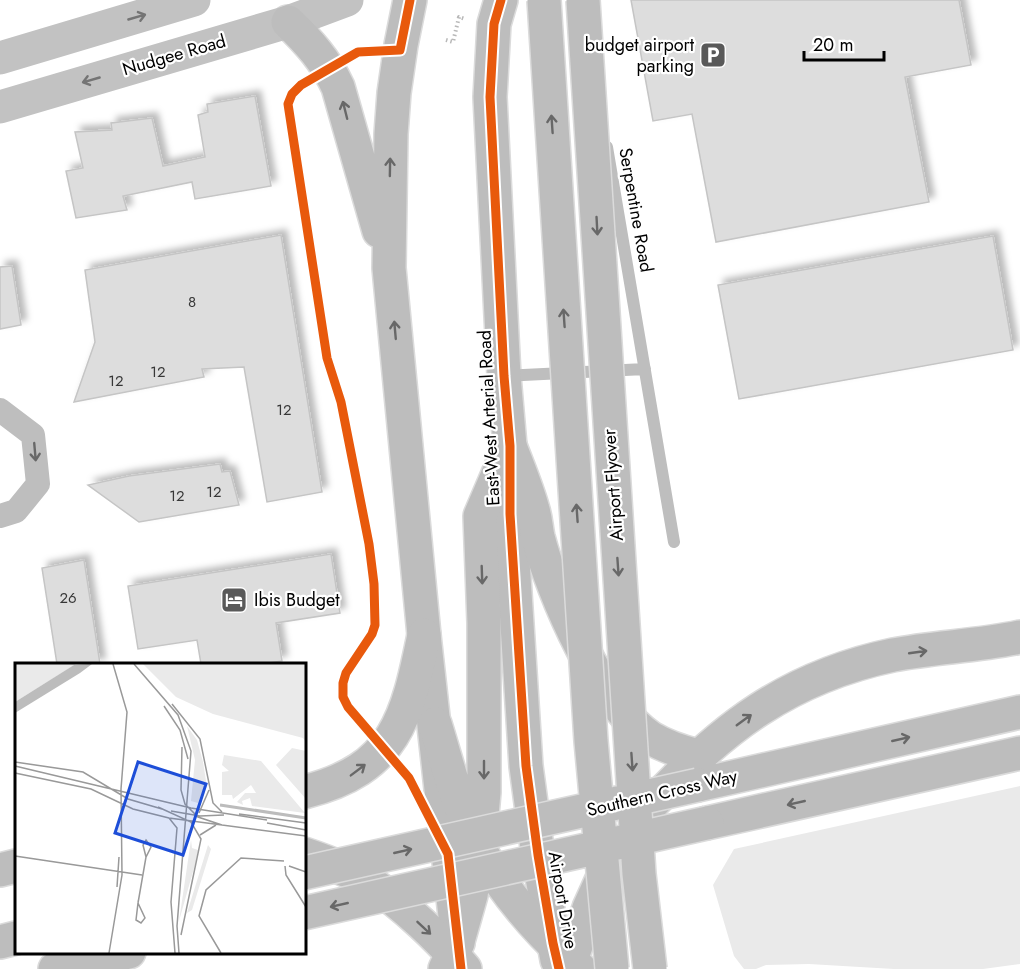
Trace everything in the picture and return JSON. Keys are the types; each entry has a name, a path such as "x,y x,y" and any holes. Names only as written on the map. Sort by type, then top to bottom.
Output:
{"main road":[{"path":"0,58 194,0"},
{"name":"Nudgee Road","path":"0,107 288,22 347,0"},
{"path":"410,0 400,45 394,93 391,134 389,268 424,635 435,724 461,806 464,851 471,895 457,961"},
{"name":"East-West Arterial Road","path":"501,0 494,24 490,97 504,376 510,446 510,514 526,755 536,836"},
{"name":"Airport Flyover","path":"544,0 591,741 612,969"},
{"name":"Airport Flyover","path":"583,0 639,874 650,969"},
{"path":"288,22 320,53 338,87 389,268"},
{"path":"464,851 484,792 484,658 480,516 510,446"},
{"path":"510,446 534,511 538,537 561,604 594,669 614,700 651,738 670,748 698,756"},
{"path":"306,791 345,779 366,764 389,741 408,705 424,635"},
{"path":"464,851 507,891 566,962 612,857 646,809 698,756 763,706 831,673 895,655 1020,637"},
{"name":"Southern Cross Way","path":"306,873 1020,712"},
{"path":"306,913 1020,753"},
{"name":"Airport Drive","path":"536,836 566,962"},
{"path":"306,855 348,871 373,885 423,926 457,961"},
{"path":"0,870 15,866"},
{"path":"0,942 15,938"},
{"path":"55,969 120,954"}],"street":[{"path":"0,410 33,435 38,484 16,511 0,516"}],"lane":[{"name":"Serpentine Road","path":"592,57 674,542"},
{"path":"504,376 645,369"}],"path":[{"path":"446,40 453,42 459,17 467,19"}],"shaded area":[{"path":"1020,786 1020,964 983,969 894,969 809,964 766,965 756,969 744,969 734,956 713,885 734,849"}],"building":[{"path":"631,0 959,0 971,65 905,77 929,202 716,242 692,114 653,121"},
{"path":"255,96 271,186 195,199 192,182 123,196 127,210 76,218 66,171 83,168 75,132 112,130 111,123 152,118 163,166 205,157 198,115 208,112 207,104"},
{"path":"281,235 322,492 267,502 244,367 202,369 204,377 74,402 95,342 85,270"},
{"path":"993,236 1013,350 739,399 718,285"},
{"path":"12,266 21,325 0,329 0,267"},
{"path":"220,464 222,472 230,471 239,505 139,522 88,485 129,476"},
{"name":"Ibis Budget","path":"331,554 340,613 276,623 282,661 201,663 197,640 138,649 128,586"},
{"path":"84,560 100,663 57,663 42,568"}],"cycle path":[{"path":"410,0 400,50 358,52 301,85 292,94 288,104 327,358 341,402 369,544 374,584 375,625 372,634 346,673 343,697 348,707 409,778 448,854 461,969"},
{"path":"501,0 494,24 490,97 504,376 510,446 510,514 526,766 538,855 559,969"}],"place":[{"name":"budget airport parking","path":"713,55"},
{"name":"Ibis Budget","path":"234,600"}]}
